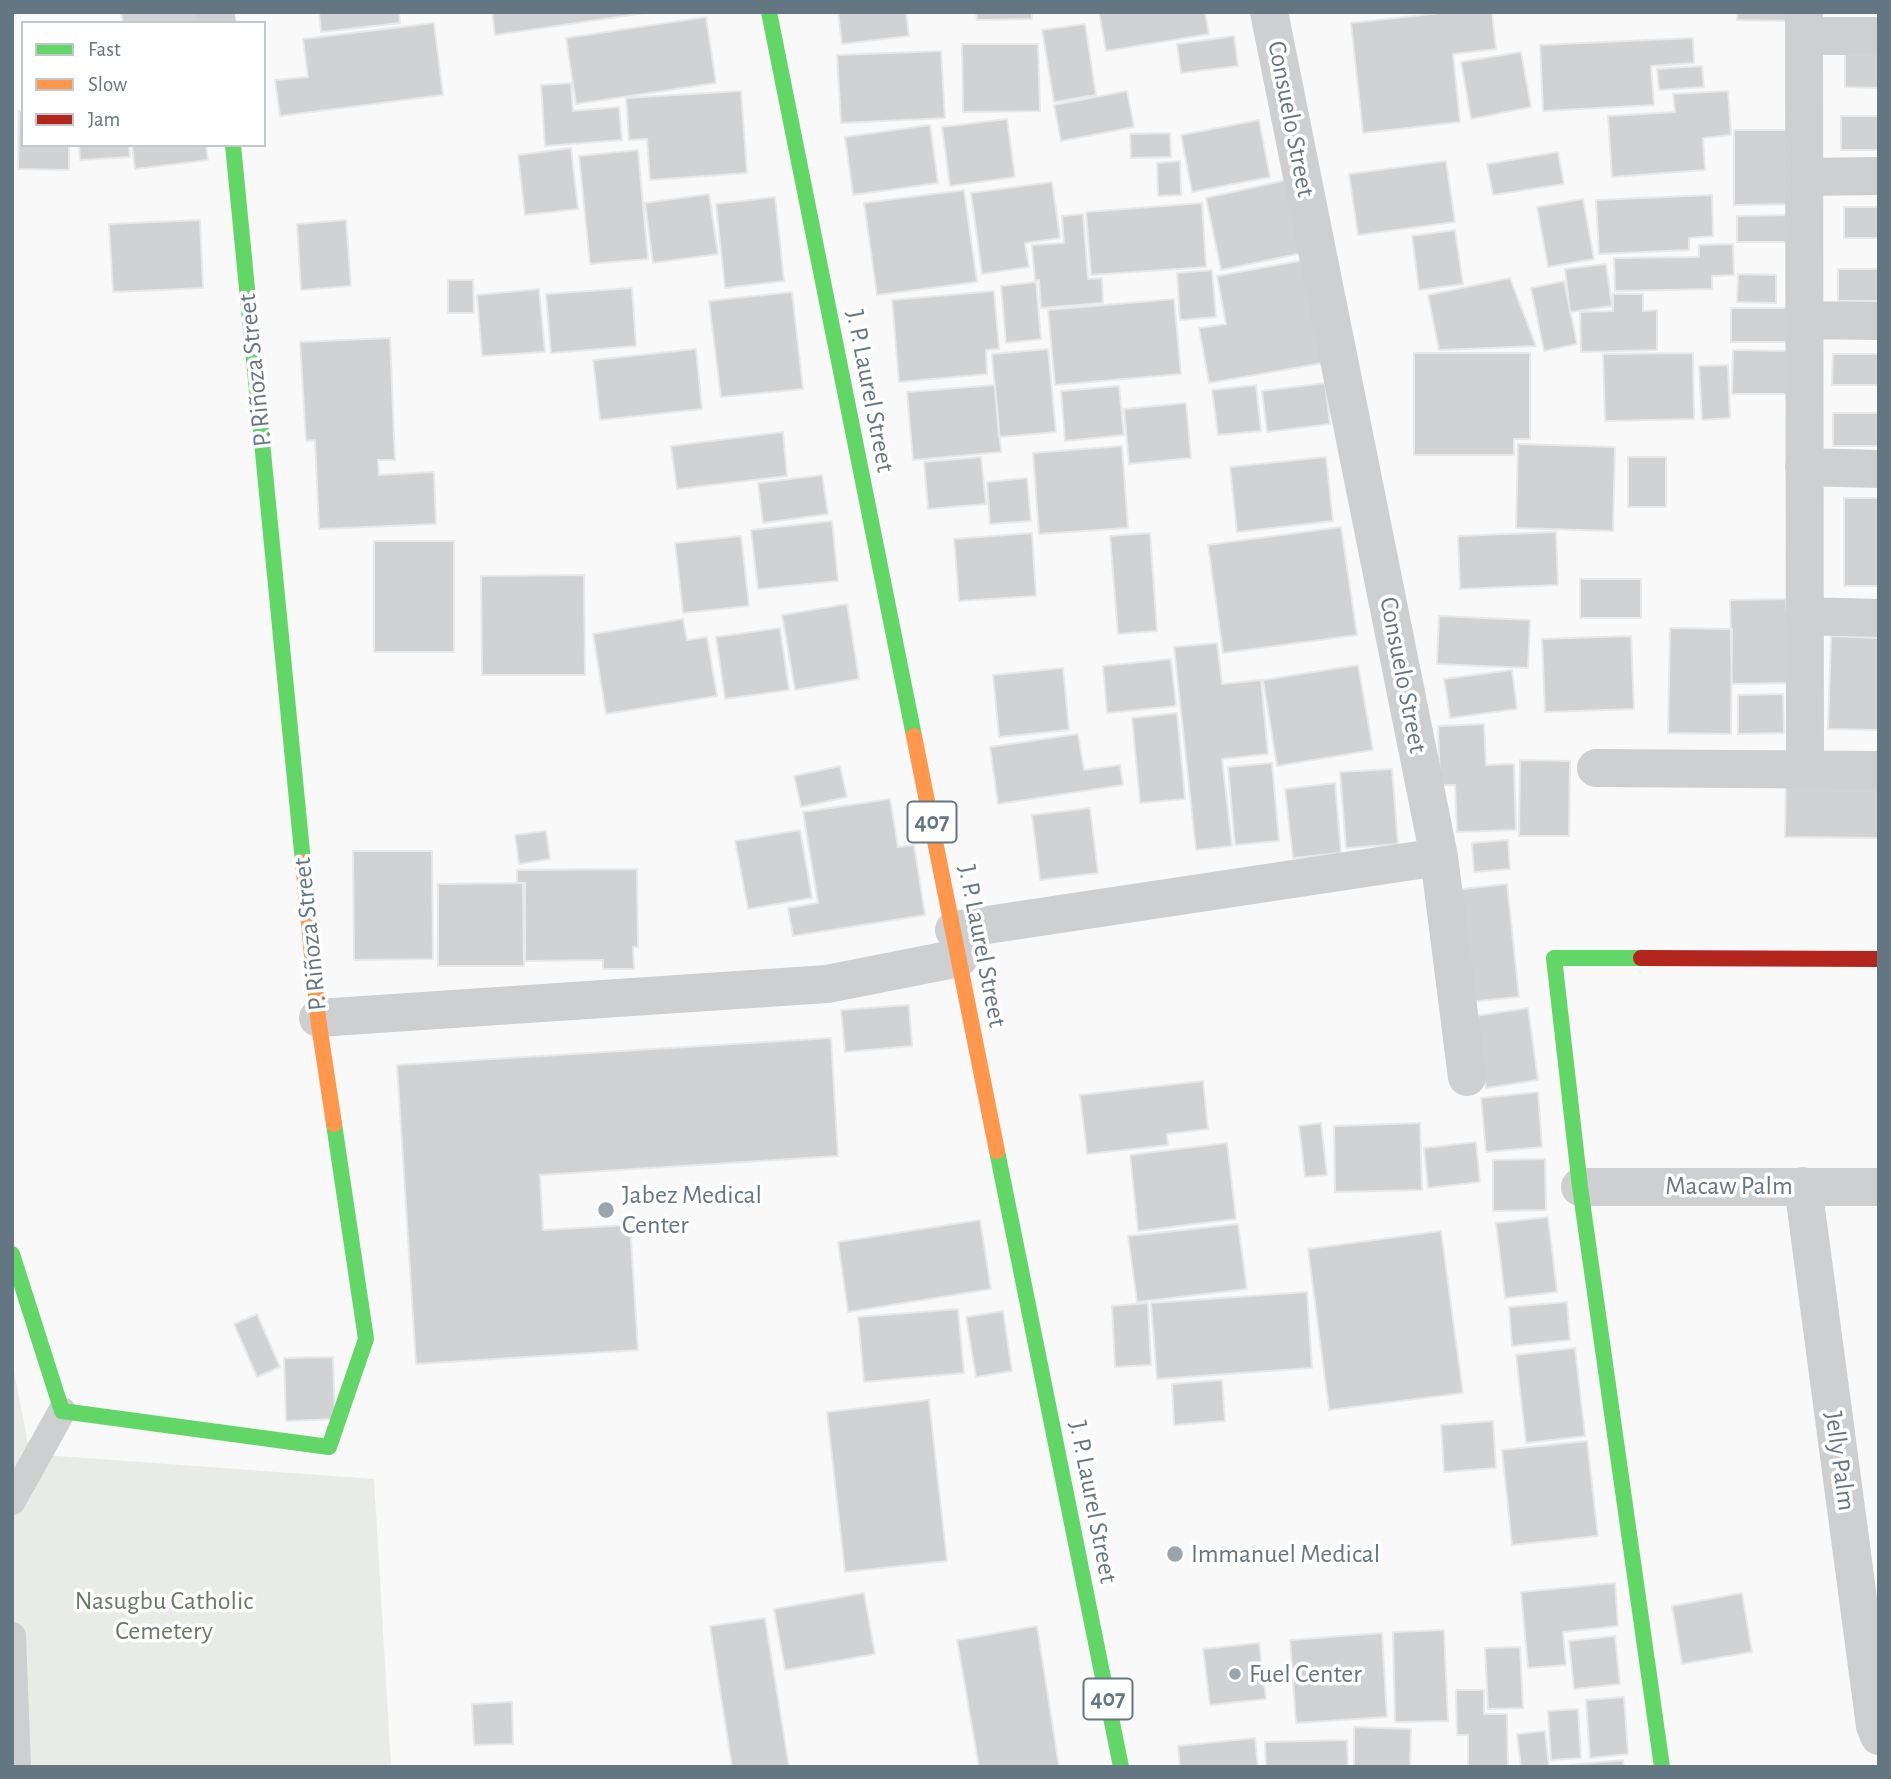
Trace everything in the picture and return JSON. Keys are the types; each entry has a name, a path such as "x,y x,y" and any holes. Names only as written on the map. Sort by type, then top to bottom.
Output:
{"street":[{"name":"J. P. Laurel Street","path":"769,12 1121,1767"},
{"name":"Consuelo Street","path":"1269,12 1439,857 1467,1077"},
{"path":"1805,769 1804,24 1879,36"},
{"name":"P. Riñoza Street","path":"62,1411 329,1447 366,1339 318,1018 233,147"},
{"path":"1804,177 1879,176"},
{"path":"1804,320 1879,321"},
{"path":"1804,467 1879,469"},
{"path":"1804,616 1879,618"},
{"path":"1596,768 1879,770"},
{"path":"318,1018 827,984 956,944 1439,857"},
{"path":"1662,1767 1580,1187 1554,958 1879,959"},
{"name":"Jelly Palm","path":"1803,1186 1873,1713 1879,1736"},
{"name":"Macaw Palm","path":"1580,1187 1879,1187"},
{"path":"12,1254 62,1411"}],"lane":[{"path":"12,1501 62,1411"},
{"path":"12,1636 18,1767"}],"green space":[{"name":"Nasugbu Catholic Cemetery","path":"12,1361 30,1454 374,1479 391,1767 12,1767"}],"building":[{"path":"121,12 205,12 206,21 123,21"},
{"path":"319,12 399,12 400,23 321,32"},
{"path":"492,12 652,12 495,35"},
{"path":"838,12 906,12 909,36 842,44"},
{"path":"976,12 1032,12 1032,19 977,20"},
{"path":"1099,12 1205,12 1209,34 1106,51"},
{"path":"1449,12 1492,12 1496,49 1453,54 1460,122 1363,133 1351,23"},
{"path":"1737,12 1794,12 1793,21 1737,20"},
{"path":"706,17 716,83 576,104 566,38"},
{"path":"434,23 443,95 280,116 275,80 308,77 303,39"},
{"path":"1085,24 1096,95 1054,102 1042,30"},
{"path":"1234,36 1238,66 1181,73 1177,44"},
{"path":"1693,38 1694,63 1651,66 1654,105 1543,111 1540,45"},
{"path":"962,44 1038,44 1040,111 963,112"},
{"path":"941,51 945,118 841,123 837,55"},
{"path":"1521,52 1531,107 1471,119 1461,62"},
{"path":"1845,53 1879,53 1879,88 1845,87"},
{"path":"1702,66 1704,87 1659,90 1657,69"},
{"path":"571,83 573,111 619,107 622,140 545,146 541,85"},
{"path":"741,91 747,173 650,180 647,139 629,140 626,98"},
{"path":"1127,91 1134,127 1061,141 1054,105"},
{"path":"1728,91 1731,135 1703,138 1705,170 1612,177 1608,116 1675,112 1673,94"},
{"path":"21,111 21,147 69,147 69,170 18,169"},
{"path":"1841,116 1879,116 1879,150 1841,150"},
{"path":"1007,119 1015,177 950,186 942,127"},
{"path":"1259,120 1270,177 1192,192 1181,135"},
{"path":"930,125 938,183 853,195 845,137"},
{"path":"1734,130 1790,130 1791,204 1734,205"},
{"path":"1170,133 1171,157 1131,158 1130,134"},
{"path":"79,147 129,147 130,157 80,160"},
{"path":"132,147 206,147 208,160 135,169"},
{"path":"571,148 578,209 525,215 518,155"},
{"path":"638,150 648,259 590,264 579,156"},
{"path":"1558,152 1564,184 1493,195 1487,164"},
{"path":"1180,161 1181,195 1158,196 1157,163"},
{"path":"1446,161 1455,222 1358,235 1349,174"},
{"path":"1291,179 1307,252 1221,270 1206,198"},
{"path":"1052,182 1060,238 1025,243 1029,267 982,274 971,193"},
{"path":"964,190 977,282 877,295 864,203"},
{"path":"709,194 718,254 653,263 645,203"},
{"path":"1712,195 1713,236 1689,238 1689,250 1599,254 1596,200"},
{"path":"775,197 784,281 725,288 716,204"},
{"path":"1583,199 1594,259 1548,267 1537,207"},
{"path":"1202,203 1206,267 1091,275 1086,212"},
{"path":"1844,207 1879,207 1879,238 1844,238"},
{"path":"1083,214 1088,279 1102,278 1103,303 1041,308 1039,280 1035,281 1032,245 1064,243 1062,216"},
{"path":"1792,215 1792,242 1737,242 1737,216"},
{"path":"200,220 203,288 113,292 109,224"},
{"path":"346,220 351,286 301,290 297,224"},
{"path":"1455,230 1463,284 1419,290 1412,236"},
{"path":"1733,244 1734,275 1712,276 1712,289 1615,291 1614,258 1699,257 1699,245"},
{"path":"1305,260 1323,363 1209,383 1199,328 1226,324 1217,276"},
{"path":"1606,264 1612,306 1570,312 1565,269"},
{"path":"1838,269 1879,269 1879,301 1838,301"},
{"path":"1212,270 1216,317 1180,320 1177,273"},
{"path":"1738,274 1776,275 1776,303 1737,302"},
{"path":"1510,278 1536,346 1439,350 1428,295"},
{"path":"448,280 473,280 474,313 448,313"},
{"path":"1564,281 1577,344 1544,351 1531,288"},
{"path":"1036,282 1041,339 1006,343 1001,286"},
{"path":"632,288 636,346 551,353 546,294"},
{"path":"539,289 545,352 482,356 477,295"},
{"path":"994,291 999,349 986,350 987,374 899,382 892,300"},
{"path":"792,292 803,389 721,397 709,301"},
{"path":"1613,294 1643,294 1643,311 1657,310 1657,350 1581,352 1580,312 1613,311"},
{"path":"1174,299 1181,374 1055,385 1048,310"},
{"path":"1731,308 1798,308 1798,342 1731,342"},
{"path":"390,338 395,460 378,460 379,475 434,472 436,524 319,529 315,440 306,441 300,342"},
{"path":"696,349 702,409 600,420 593,360"},
{"path":"1048,349 1056,432 999,437 992,354"},
{"path":"1733,350 1789,351 1789,394 1732,394"},
{"path":"1414,353 1530,353 1530,439 1514,439 1514,455 1414,455"},
{"path":"1693,353 1694,419 1605,421 1603,354"},
{"path":"1833,354 1879,354 1879,385 1832,385"},
{"path":"1728,365 1730,418 1702,420 1699,366"},
{"path":"1325,383 1330,424 1267,432 1262,391"},
{"path":"995,385 1001,452 913,460 907,392"},
{"path":"1256,385 1261,431 1218,435 1212,390"},
{"path":"1119,386 1124,435 1065,441 1061,391"},
{"path":"1186,403 1191,458 1129,464 1124,409"},
{"path":"1833,413 1879,413 1879,446 1833,446"},
{"path":"783,432 787,476 677,489 671,446"},
{"path":"1518,444 1615,447 1613,531 1516,528"},
{"path":"1122,446 1128,528 1039,534 1033,453"},
{"path":"981,457 986,504 928,509 924,462"},
{"path":"1326,457 1333,521 1237,532 1230,467"},
{"path":"1628,457 1666,457 1666,507 1628,507"},
{"path":"822,475 828,514 763,523 758,483"},
{"path":"1027,478 1031,521 990,524 987,482"},
{"path":"1844,498 1879,498 1879,586 1844,586"},
{"path":"832,521 838,581 758,589 751,530"},
{"path":"1341,527 1357,635 1223,653 1208,545"},
{"path":"1556,532 1558,585 1460,589 1458,536"},
{"path":"1032,533 1036,596 959,601 954,539"},
{"path":"1150,533 1157,631 1118,634 1110,536"},
{"path":"741,536 749,606 683,613 675,543"},
{"path":"374,541 454,541 454,652 374,652"},
{"path":"584,575 585,675 482,675 481,576"},
{"path":"1580,579 1641,579 1641,618 1580,618"},
{"path":"1786,599 1789,683 1732,684 1730,600"},
{"path":"847,604 859,679 795,690 782,615"},
{"path":"1439,616 1530,620 1528,668 1437,664"},
{"path":"683,619 687,640 707,637 717,696 606,714 593,634"},
{"path":"780,628 789,690 725,699 716,637"},
{"path":"1670,628 1732,629 1731,734 1668,733"},
{"path":"1631,636 1634,709 1545,712 1542,639"},
{"path":"1831,636 1879,638 1879,730 1828,729"},
{"path":"1217,643 1222,684 1261,680 1268,754 1222,759 1232,846 1196,850 1174,647"},
{"path":"1171,659 1176,706 1107,713 1103,666"},
{"path":"1358,665 1373,750 1277,766 1263,680"},
{"path":"1063,668 1069,730 999,737 993,675"},
{"path":"1512,670 1517,709 1450,718 1444,679"},
{"path":"1783,694 1784,733 1738,734 1738,695"},
{"path":"1177,713 1185,799 1140,803 1132,718"},
{"path":"1484,724 1486,765 1514,764 1516,830 1457,832 1455,785 1440,785 1438,726"},
{"path":"1078,734 1084,770 1120,765 1123,785 998,804 990,747"},
{"path":"1520,760 1570,761 1569,836 1519,836"},
{"path":"1272,763 1279,841 1235,845 1228,767"},
{"path":"840,766 847,797 801,807 794,776"},
{"path":"1392,769 1398,844 1346,848 1340,772"},
{"path":"1786,779 1879,781 1879,838 1785,837"},
{"path":"1335,783 1341,853 1293,858 1285,789"},
{"path":"890,799 898,847 914,845 925,915 793,936 788,908 818,903 803,812"},
{"path":"1090,808 1098,873 1040,880 1032,815"},
{"path":"800,830 812,898 748,909 735,841"},
{"path":"546,831 550,859 519,864 515,835"},
{"path":"1508,840 1510,869 1474,872 1472,843"},
{"path":"353,851 432,851 433,959 354,960"},
{"path":"637,869 638,947 633,947 634,969 603,969 603,960 525,961 525,883 517,883 517,870"},
{"path":"523,883 524,966 438,966 438,884"},
{"path":"1507,884 1519,997 1467,1002 1454,890"},
{"path":"909,1005 912,1046 845,1052 841,1010"},
{"path":"1528,1008 1538,1080 1486,1088 1475,1016"},
{"path":"831,1038 838,1156 540,1175 543,1230 630,1225 638,1350 416,1364 397,1065"},
{"path":"1203,1081 1208,1129 1167,1134 1168,1145 1087,1154 1080,1095"},
{"path":"1538,1092 1542,1147 1486,1152 1481,1098"},
{"path":"1321,1123 1327,1175 1305,1177 1299,1126"},
{"path":"1420,1123 1422,1190 1335,1192 1334,1126"},
{"path":"1476,1142 1480,1182 1428,1188 1424,1148"},
{"path":"1227,1143 1236,1219 1138,1231 1130,1155"},
{"path":"1545,1159 1546,1210 1493,1211 1493,1160"},
{"path":"1548,1217 1557,1292 1505,1298 1496,1223"},
{"path":"980,1220 991,1289 848,1312 838,1242"},
{"path":"1238,1224 1247,1289 1137,1302 1128,1236"},
{"path":"1441,1231 1463,1393 1329,1410 1308,1249"},
{"path":"1307,1292 1312,1368 1157,1379 1151,1303"},
{"path":"1567,1302 1570,1340 1512,1346 1509,1307"},
{"path":"1148,1303 1151,1365 1115,1367 1112,1306"},
{"path":"958,1309 964,1373 864,1382 858,1317"},
{"path":"1003,1311 1012,1371 976,1377 966,1317"},
{"path":"257,1314 280,1367 257,1377 234,1324"},
{"path":"1575,1348 1585,1436 1526,1443 1516,1355"},
{"path":"333,1357 335,1419 286,1421 284,1358"},
{"path":"1222,1380 1225,1421 1174,1425 1172,1384"},
{"path":"929,1400 947,1561 845,1572 827,1412"},
{"path":"1493,1421 1496,1468 1444,1472 1441,1425"},
{"path":"1587,1441 1598,1536 1512,1545 1502,1450"},
{"path":"1615,1583 1618,1626 1563,1632 1566,1665 1528,1668 1521,1592"},
{"path":"864,1593 875,1654 785,1670 774,1609"},
{"path":"1742,1593 1752,1652 1682,1664 1672,1606"},
{"path":"765,1618 789,1767 732,1767 710,1626"},
{"path":"1037,1626 1059,1767 979,1767 957,1640"},
{"path":"1444,1630 1448,1721 1395,1722 1393,1632"},
{"path":"1382,1633 1387,1717 1296,1723 1290,1640"},
{"path":"1615,1636 1620,1684 1574,1689 1569,1641"},
{"name":"Fuel Center","path":"1259,1643 1266,1699 1210,1705 1203,1649"},
{"path":"1520,1647 1523,1708 1488,1709 1485,1648"},
{"path":"1456,1690 1484,1690 1484,1714 1507,1714 1508,1767 1468,1767 1468,1735 1457,1735"},
{"path":"1624,1697 1628,1754 1590,1758 1586,1700"},
{"path":"512,1702 513,1744 474,1745 472,1704"},
{"path":"1578,1709 1581,1758 1551,1760 1548,1711"},
{"path":"1354,1727 1411,1729 1410,1767 1354,1767"},
{"path":"1545,1731 1549,1767 1521,1767 1517,1734"},
{"path":"1255,1738 1258,1767 1180,1767 1178,1746"},
{"path":"1347,1740 1348,1767 1266,1767 1265,1742"},
{"path":"1623,1760 1624,1767 1570,1765"}],"traffic: fast":[{"path":"769,12 914,736"},
{"path":"233,147 303,862"},
{"path":"1641,958 1554,958 1580,1187 1662,1767"},
{"path":"12,1254 62,1411 329,1447 366,1339 334,1124"},
{"path":"997,1151 1121,1767"}],"traffic: slow":[{"path":"914,736 997,1151"},
{"path":"303,862 318,1018 334,1124"}],"traffic: jam":[{"path":"1641,958 1879,959"}],"place":[{"name":"Jabez Medical Center","path":"606,1210"},
{"name":"Immanuel Medical","path":"1175,1554"},
{"name":"Fuel Center","path":"1235,1674"}]}
